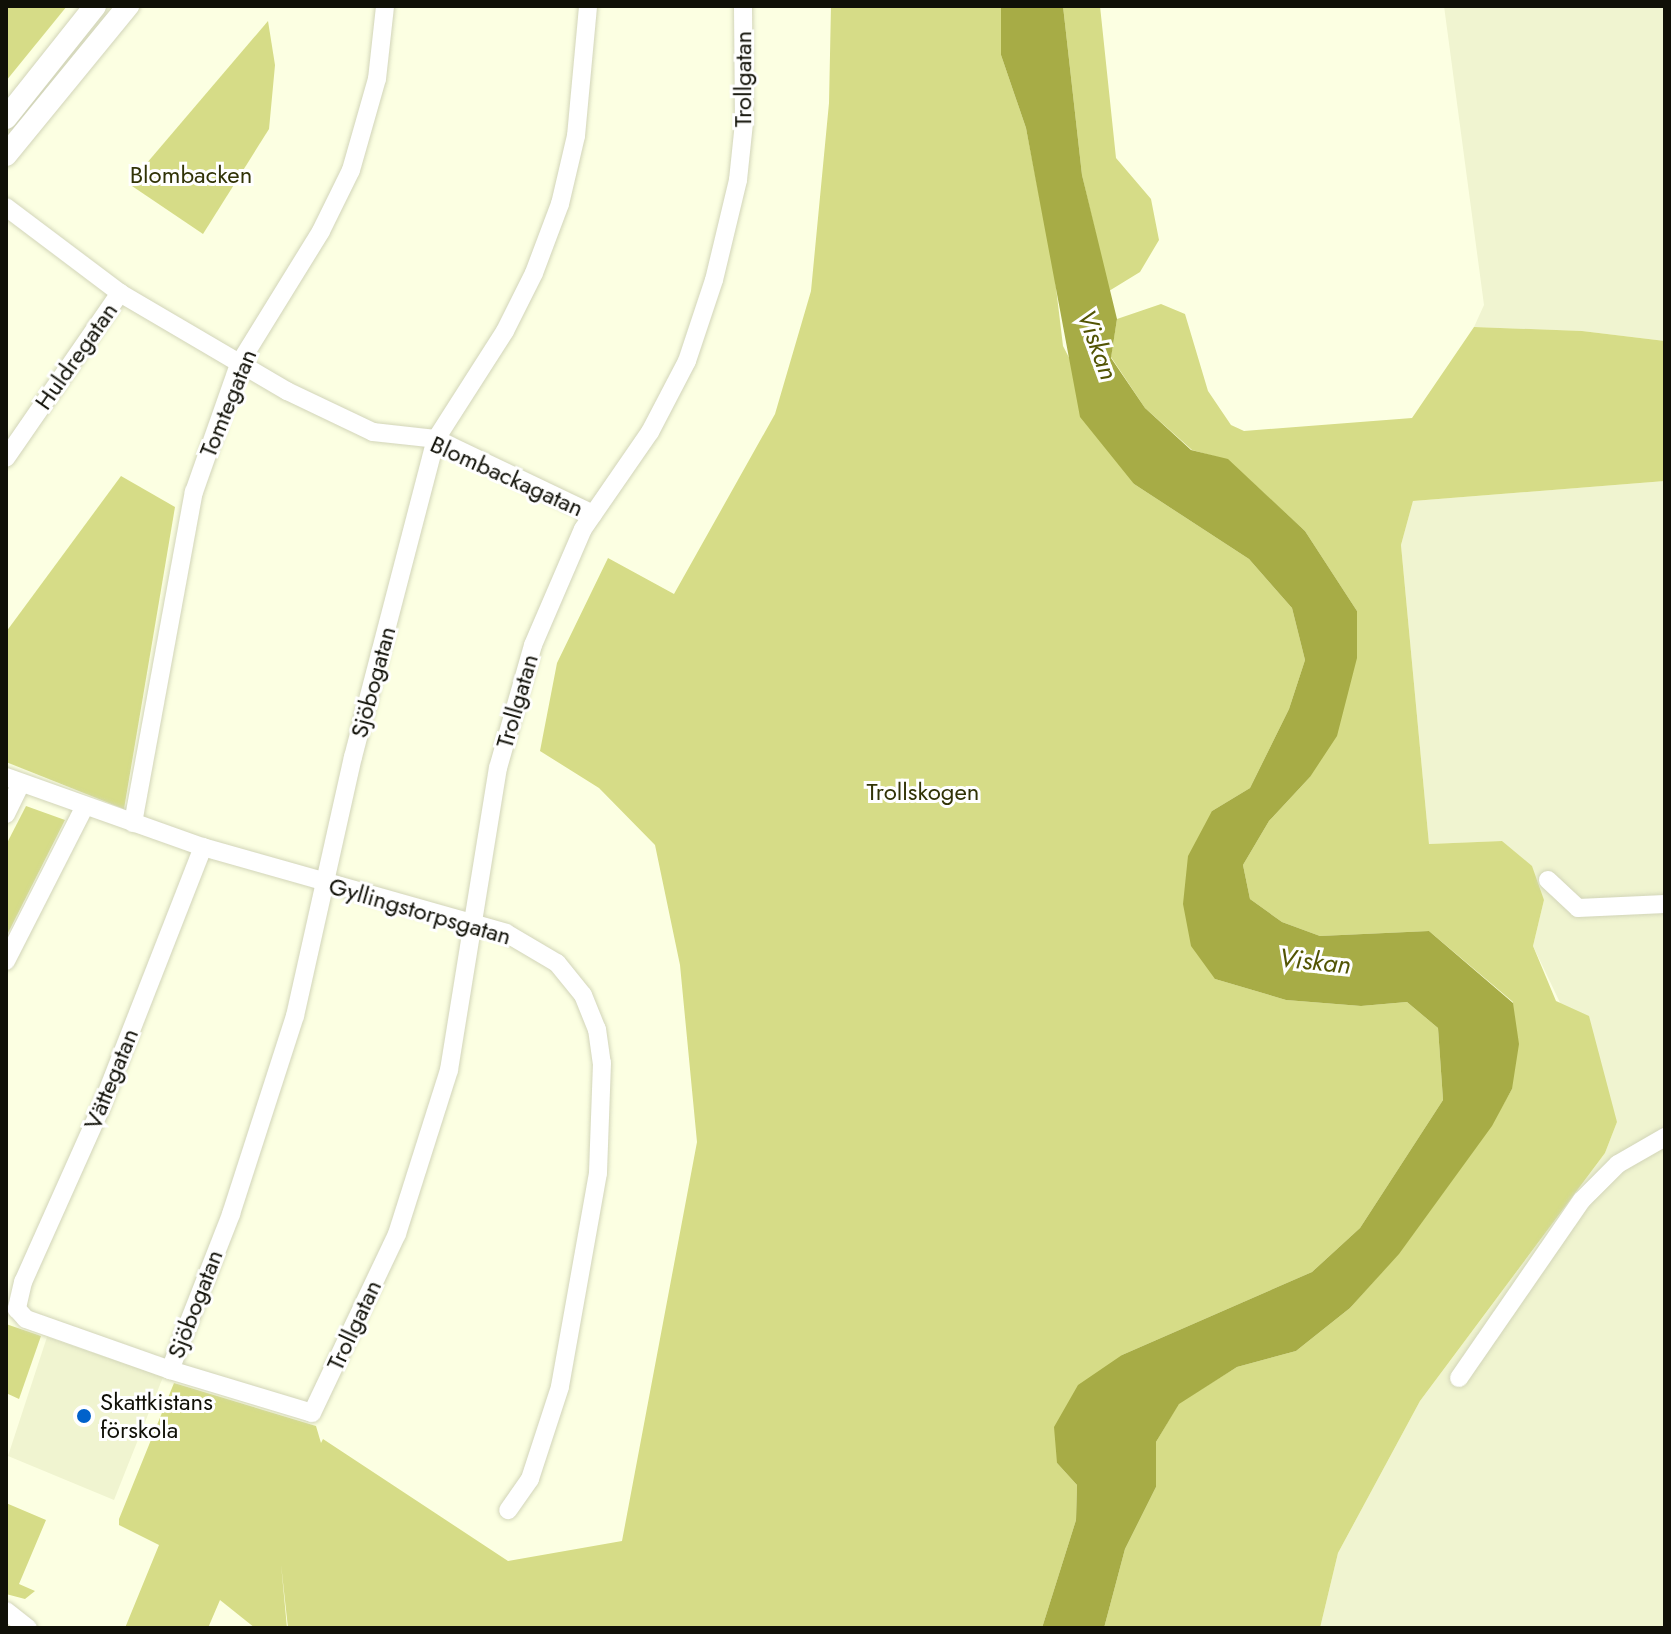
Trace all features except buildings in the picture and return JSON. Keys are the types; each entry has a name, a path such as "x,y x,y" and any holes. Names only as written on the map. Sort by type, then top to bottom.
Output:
{"street":[{"path":"6,118 95,6"},
{"path":"6,155 128,6"},
{"name":"Tomtegatan","path":"133,823 194,492 239,364 321,231 351,170 372,103 385,6"},
{"name":"Sjöbogatan","path":"170,1370 231,1214 290,1031 436,439 505,331 534,273 560,204 576,136 588,6"},
{"name":"Trollgatan","path":"170,1370 312,1413 397,1234 449,1070 498,768 533,645 593,514 650,432 687,361 714,280 738,180 744,123 743,6"},
{"name":"Blombackagatan","path":"6,207 120,293 239,364 373,432 436,439 593,514"},
{"name":"Huldregatan","path":"6,458 120,293"},
{"path":"6,814 14,780"},
{"name":"Gyllingstorpsgatan","path":"14,780 203,847 529,942 557,963 583,995 597,1029 602,1063 598,1173 560,1387 530,1479 508,1510"},
{"path":"6,961 85,806"},
{"name":"Vättegatan","path":"170,1370 26,1319 17,1309 23,1282 100,1110 203,847"},
{"path":"1548,880 1578,908 1665,904"},
{"path":"1459,1378 1582,1200 1618,1164 1665,1137"},
{"path":"6,1611 28,1628"}],"shaded area":[{"path":"1444,6 1665,6 1665,341 1582,331 1474,327 1484,305"},
{"path":"1665,481 1665,1628 1320,1628 1338,1553 1420,1401 1605,1153 1617,1122 1533,946 1544,900 1502,841 1429,844 1401,545 1413,501"},
{"name":"Skattkistans förskola","path":"47,1337 163,1377 114,1500 8,1456"}],"green space":[{"path":"6,6 67,6 6,81"},
{"name":"Trollskogen","path":"831,6 1001,6 1001,55 1026,128 1054,271 1063,346 1134,484 1249,559 1292,608 1305,660 1289,709 1250,788 1212,811 1215,979 1286,1000 1361,1006 1407,1002 1438,1028 1443,1100 1360,1228 1312,1272 1122,1355 1057,1463 1077,1485 1076,1520 1042,1628 288,1628 281,1564 287,1628 255,1628 220,1600 208,1628 125,1628 159,1545 119,1525 119,1519 174,1383 316,1426 321,1443 323,1439 508,1561 622,1541 697,1142 680,965 655,845 599,788 540,751 557,663 608,558 674,594 775,414 811,291 829,103"},
{"path":"1063,6 1100,6 1116,158 1151,199 1159,240 1140,272 1109,291 1082,175"},
{"name":"Blombacken","path":"268,21 275,65 269,129 203,234 129,184"},
{"path":"1161,304 1185,314 1208,391 1231,425 1244,431 1412,418 1474,327 1582,331 1665,341 1665,481 1413,501 1401,545 1429,844 1502,841 1532,866 1544,900 1533,946 1556,1001 1589,1016 1617,1122 1605,1153 1420,1401 1338,1553 1320,1628 1104,1628 1125,1549 1156,1487 1156,1442 1179,1403 1237,1367 1296,1351 1350,1308 1399,1253 1491,1126 1512,1089 1513,1002 1429,931 1320,936 1282,922 1250,899 1243,865 1269,821 1310,777 1357,611 1305,531 1228,460 1192,450 1145,408 1111,357 1117,319"},
{"path":"121,476 175,507 124,809 6,762 6,632"},
{"path":"26,806 65,820 6,937 6,845"},
{"path":"6,1324 41,1336 19,1399 6,1393"},
{"path":"6,1503 46,1520 19,1584 35,1591 25,1599 6,1594"}],"water":[{"name":"Viskan","path":"1001,6 1063,6 1082,175 1117,319 1111,358 1145,408 1191,450 1228,459 1305,531 1357,611 1357,658 1337,736 1310,777 1269,821 1243,865 1250,899 1282,922 1320,936 1429,931 1513,1003 1519,1044 1512,1089 1492,1126 1399,1254 1350,1308 1296,1351 1237,1367 1179,1404 1156,1442 1156,1487 1125,1549 1104,1628 1042,1628 1076,1520 1077,1485 1057,1463 1054,1427 1078,1385 1122,1355 1312,1272 1360,1228 1443,1100 1438,1028 1407,1002 1361,1006 1286,1000 1215,979 1191,946 1183,904 1188,856 1212,811 1250,788 1289,709 1305,660 1292,608 1249,559 1134,484 1080,417 1026,128 1001,55"}],"place":[{"name":"Skattkistans förskola","path":"84,1416"}]}
